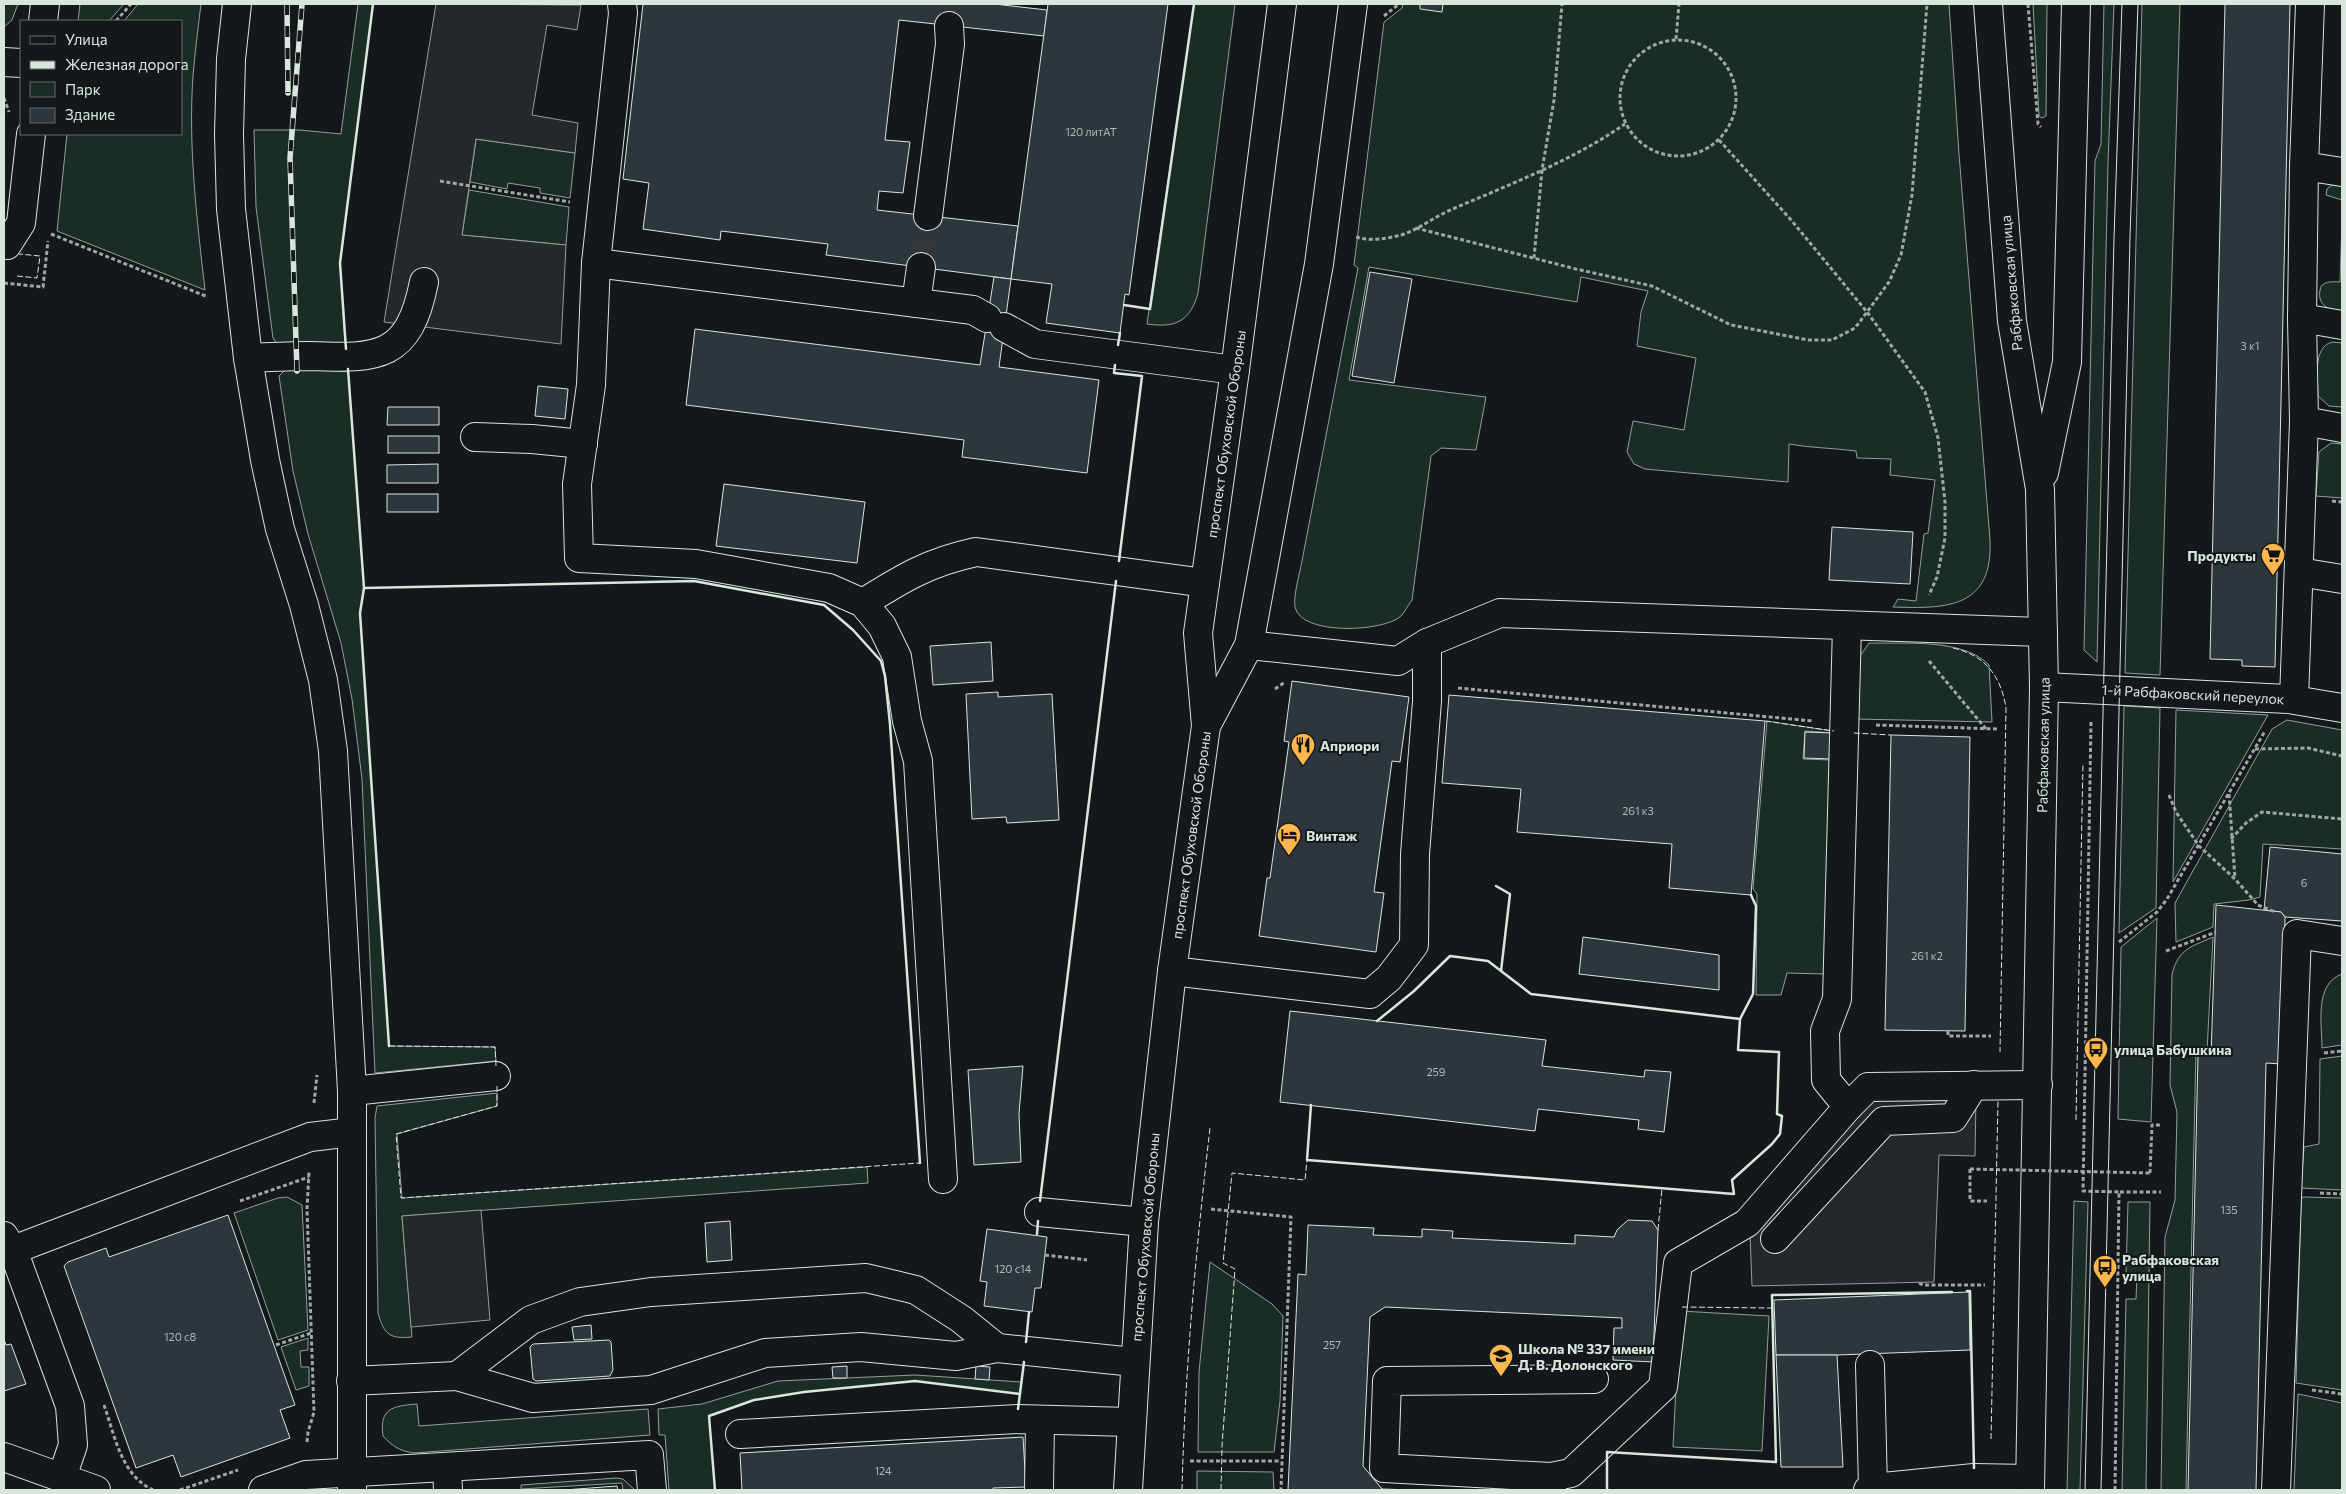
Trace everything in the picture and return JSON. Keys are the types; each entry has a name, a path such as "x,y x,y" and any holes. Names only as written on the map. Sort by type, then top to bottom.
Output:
{"main road":[{"path":"43,20 45,4"},
{"path":"237,4 231,59 229,134 231,209 248,358 265,460 280,529 304,605 323,680 332,751 352,1091 351,1482"},
{"path":"622,4 623,13 596,263 591,385 577,484 579,558 696,564 829,588 863,603 882,626 897,657 907,721 918,760 943,1178"},
{"name":"проспект Обуховской Обороны","path":"1128,1490 1130,1422 1144,1222 1172,971 1206,726 1198,633 1235,370 1282,4"},
{"path":"1206,726 1249,645 1319,264 1353,4"},
{"name":"Рабфаковская улица","path":"1988,4 2012,321 2040,490 2044,687 2030,1484"},
{"path":"2040,490 2067,362 2076,4"},
{"path":"2291,699 2300,572 2304,422 2302,318 2304,166 2310,4"},
{"path":"928,216 950,44 949,26"},
{"path":"4,62 20,63"},
{"path":"4,245 7,244 21,223 31,135"},
{"path":"2304,166 2342,172"},
{"path":"596,263 973,310 1035,344 1235,370"},
{"path":"916,303 921,267"},
{"path":"248,358 297,356 347,358 372,356 387,350 409,329 419,307 424,282"},
{"path":"2302,318 2342,325"},
{"path":"2304,422 2342,428"},
{"path":"475,437 532,439 582,444"},
{"path":"863,603 916,572 946,558 976,552 1205,583"},
{"path":"2300,572 2342,579"},
{"path":"1249,645 1398,661 1427,643 1500,613 2043,632"},
{"path":"1847,626 1837,999 1825,1031 1826,1080 1848,1106"},
{"path":"1172,971 1370,994 1389,978 1414,945 1415,854 1428,685 1427,643"},
{"name":"1-й Рабфаковский переулок","path":"2044,687 2291,699 2342,708"},
{"path":"2276,1490 2298,934 2342,941"},
{"path":"352,1091 496,1076"},
{"path":"1775,1240 1884,1121 1953,1118 1974,1085"},
{"path":"1594,1379 1387,1381 1384,1468 1552,1484 1571,1473 1663,1388 1678,1263 1747,1223 1848,1106 1868,1087 2038,1085"},
{"path":"62,1477 73,1445 70,1406 9,1243 310,1137 352,1132"},
{"path":"1039,1212 1144,1222"},
{"path":"457,1376 531,1320 580,1302 651,1292 866,1278 916,1290 961,1319 997,1348"},
{"path":"351,1381 457,1376 533,1398 651,1390 766,1353 861,1347 956,1356 997,1348 1134,1362"},
{"path":"1870,1365 1871,1489 1974,1478 2030,1484"},
{"path":"740,1434 1018,1418 1130,1422"},
{"path":"1039,1490 1040,1420"},
{"path":"263,1490 306,1475 351,1482 448,1479 649,1455 652,1490"},
{"path":"4,1457 96,1490"}],"path":[{"path":"117,20 131,4"},
{"path":"1534,258 1542,170 1554,100 1562,4"},
{"path":"1676,39 1679,4"},
{"path":"1416,228 1652,286 1731,325 1808,340 1832,340 1855,328 1889,282 1901,255 1912,195 1927,4"},
{"path":"1676,39 1694,41 1710,48 1723,60 1733,75 1737,92 1736,110 1730,126 1719,140 1696,154 1668,156 1643,145 1625,124 1620,106 1620,86 1628,68 1640,53 1657,43 1676,39"},
{"path":"1352,236 1364,240 1398,236 1447,212 1496,193 1599,142 1625,124"},
{"path":"1719,140 1792,221 1867,312 1925,392 1938,438 1945,502 1945,538 1937,577 1914,628 1915,645 1986,729"},
{"path":"440,181 602,208"},
{"path":"21,223 212,299 212,289"},
{"path":"1275,689 1290,678"},
{"path":"1428,685 1844,724 1997,729"},
{"path":"2092,689 2084,1190 2161,1192"},
{"path":"2120,942 2157,912 2199,846 2274,716 2291,699"},
{"path":"2255,749 2308,748 2342,756"},
{"path":"2229,794 2235,879"},
{"path":"2169,795 2176,812 2199,846 2235,879 2258,905 2290,918 2298,934"},
{"path":"2231,838 2246,823 2262,812 2342,819"},
{"path":"2166,951 2216,932"},
{"path":"1948,1031 1948,1036 1991,1036"},
{"path":"306,1475 308,1432 314,1412 308,1209 310,1137 317,1074"},
{"path":"1987,1201 1970,1201 1970,1169 2150,1173 2152,1125 2162,1125"},
{"path":"234,1203 309,1177"},
{"path":"2114,1490 2119,1192"},
{"path":"1211,1208 1291,1217 1281,1490"},
{"path":"1045,1255 1088,1260"},
{"path":"1919,1283 1923,1285 1985,1285"},
{"path":"276,1345 311,1333"},
{"path":"102,1400 125,1466 146,1487 153,1490"},
{"path":"1190,1461 1281,1461"}],"green space":[{"path":"4,4 18,4 12,20 4,27"},
{"path":"80,4 124,4 110,20 78,20"},
{"path":"138,4 201,4 193,76 192,156 205,290 57,231 67,135 182,135 182,20 125,20"},
{"path":"358,4 373,4 340,263 345,344 277,344 273,338 256,207 254,130 300,130 341,134"},
{"path":"1194,4 1235,4 1198,293 1191,311 1180,321 1166,325 1147,324"},
{"path":"1403,4 1949,4 1990,540 1989,562 1984,579 1975,592 1963,600 1948,605 1893,607 1898,599 1916,601 1924,534 1928,533 1935,480 1890,475 1891,459 1857,458 1856,451 1789,444 1788,482 1645,469 1634,464 1627,452 1633,421 1684,430 1696,358 1637,346 1641,312 1648,291 1581,277 1577,302 1369,267 1349,380 1486,397 1476,450 1441,448 1431,456 1412,600 1401,616 1378,625 1362,628 1344,628 1327,627 1312,623 1301,616 1295,607 1296,591 1358,268 1354,265 1384,22 1402,8"},
{"path":"2033,4 2047,4 2046,116 2042,118 2039,116"},
{"path":"2104,4 2114,4 2108,163 2097,662 2084,650 2095,161 2101,144"},
{"path":"2142,4 2180,4 2160,675 2125,673"},
{"path":"476,139 575,153 570,198 540,193 540,188 508,183 507,189 470,182"},
{"path":"2332,185 2342,186 2342,200 2326,195 2327,189"},
{"path":"469,190 569,207 566,245 462,235"},
{"path":"2342,222 2342,313 2322,304 2320,295 2323,284 2340,282"},
{"path":"2332,342 2342,343 2342,407 2329,406 2318,396 2317,373 2319,357 2326,345"},
{"path":"300,366 348,372 364,588 360,613 389,1046 495,1047 496,1061 375,1073 362,779 352,699 341,643 308,534 293,471 279,376 287,368"},
{"path":"2331,443 2342,444 2342,498 2316,496 2319,452"},
{"path":"1869,643 1933,644 1964,650 1978,656 1989,665 1992,722 1856,719 1858,659"},
{"path":"2124,706 2160,708 2156,908 2119,933"},
{"path":"2176,710 2268,715 2173,882"},
{"path":"2287,720 2342,730 2342,849 2263,844 2260,897 2214,904 2213,927 2176,942 2175,903 2272,729"},
{"path":"1767,721 1832,731 1832,733 1805,731 1803,759 1831,760 1826,974 1787,973 1781,995 1756,995 1757,894 1753,889"},
{"path":"2157,918 2151,1122 2118,1119 2121,947"},
{"path":"2213,937 2207,1051 2196,1051 2186,1490 2161,1490 2165,1237 2175,1200 2177,1112 2170,1085 2172,974 2182,954 2192,946"},
{"path":"2342,974 2342,1045 2322,1048 2321,1017 2323,995 2333,979"},
{"path":"2342,1056 2342,1190 2301,1188 2304,1147 2319,1144 2320,1059"},
{"path":"497,1093 497,1106 397,1134 402,1198 867,1167 868,1183 402,1216 412,1337 393,1336 386,1331 378,1313 375,1118 377,1106"},
{"path":"287,1197 302,1205 308,1330 278,1340 234,1213 278,1198"},
{"path":"2303,1197 2342,1198 2342,1390 2296,1383 2301,1199"},
{"path":"2074,1201 2088,1202 2080,1490 2067,1490"},
{"path":"2128,1202 2150,1202 2146,1490 2122,1490 2126,1299 2136,1299 2137,1275 2126,1274"},
{"path":"1210,1262 1272,1304 1283,1316 1280,1401 1274,1452 1198,1452 1199,1372"},
{"path":"1680,1311 1769,1316 1762,1451 1673,1447"},
{"path":"308,1338 308,1350 300,1351 301,1367 309,1367 309,1386 296,1390 281,1347"},
{"path":"915,1375 1021,1382 1020,1394 915,1381 804,1392 754,1400 709,1416 715,1490 669,1490 665,1435 659,1435 658,1409 702,1404 778,1381"},
{"path":"2298,1394 2342,1403 2342,1490 2294,1490"},
{"path":"417,1404 419,1426 648,1409 650,1435 414,1453 401,1450 390,1443 383,1436 382,1427 383,1419 389,1410"},
{"path":"1197,1471 1273,1472 1274,1490 1197,1490"},
{"path":"623,1479 635,1490 623,1490 622,1483 521,1489 521,1485"}],"shaded area":[{"path":"436,4 581,5 577,30 547,25 532,115 578,123 575,153 476,139 462,235 566,245 561,344 384,322"},
{"path":"1976,1097 1975,1156 1939,1155 1934,1282 1752,1286 1750,1233 1872,1099"},
{"path":"481,1210 490,1320 411,1327 402,1216"}],"building":[{"path":"643,4 994,4 1047,10 1044,36 899,20 885,140 910,142 903,193 879,191 877,210 1018,226 1011,279 826,255 828,244 721,231 720,240 643,229 649,183 623,179"},
{"path":"1048,4 1168,4 1129,295 1125,294 1120,333 1046,323 1052,284 1011,279"},
{"path":"1420,4 1443,4 1442,12 1420,9"},
{"path":"2225,4 2290,4 2275,667 2242,666 2242,660 2210,659"},
{"path":"1370,272 1412,279 1394,383 1352,376"},
{"path":"994,277 1011,279 999,367 1099,380 1087,473 962,457 964,440 686,405 695,329 980,365"},
{"path":"538,386 568,389 565,419 535,416"},
{"path":"388,407 439,407 439,425 387,425"},
{"path":"388,436 439,436 439,453 388,453"},
{"path":"438,464 438,483 387,483 387,465"},
{"path":"724,484 865,502 857,563 716,546"},
{"path":"387,494 438,494 438,512 387,512"},
{"path":"1832,527 1913,532 1910,584 1829,580"},
{"path":"991,642 993,681 933,685 930,646"},
{"path":"1292,681 1409,697 1400,762 1392,761 1374,892 1384,893 1376,952 1259,936 1267,878 1270,878 1289,742 1284,741"},
{"path":"998,692 998,697 1052,694 1059,820 1007,823 1006,817 972,819 966,694"},
{"path":"1449,695 1765,721 1751,895 1669,888 1672,844 1517,832 1521,789 1442,783"},
{"path":"1805,732 1832,733 1831,759 1804,758"},
{"path":"1891,735 1970,737 1965,1031 1885,1030"},
{"path":"2270,847 2342,854 2342,921 2285,917 2281,912 2264,910"},
{"path":"2216,905 2281,912 2285,917 2282,1064 2266,1063 2256,1490 2188,1490 2198,1055 2211,1056"},
{"path":"1583,937 1719,955 1719,990 1579,974"},
{"path":"1290,1011 1546,1040 1542,1066 1644,1077 1645,1070 1671,1072 1664,1132 1638,1129 1639,1120 1538,1109 1535,1131 1280,1102"},
{"path":"1023,1066 1019,1114 1021,1162 974,1165 968,1070"},
{"path":"228,1215 295,1405 280,1410 290,1438 181,1477 173,1455 136,1468 64,1266 68,1262 106,1248 109,1257"},
{"path":"1628,1220 1652,1221 1658,1230 1653,1362 1613,1360 1614,1328 1622,1328 1622,1318 1385,1307 1370,1317 1363,1466 1382,1489 1412,1490 1288,1490 1298,1274 1306,1275 1308,1225 1374,1228 1373,1235 1422,1237 1422,1229 1453,1231 1452,1238 1575,1244 1575,1235 1614,1237 1617,1230"},
{"path":"730,1221 732,1260 707,1262 705,1223"},
{"path":"987,1229 1047,1237 1041,1288 1035,1288 1032,1312 984,1306 987,1282 980,1281"},
{"path":"1969,1292 1970,1350 1837,1355 1776,1355 1774,1300"},
{"path":"591,1325 592,1339 574,1340 572,1327"},
{"path":"4,1339 6,1345 11,1344 26,1384 4,1391"},
{"path":"609,1340 611,1342 613,1370 610,1376 536,1381 533,1379 530,1347 533,1344"},
{"path":"1776,1355 1837,1355 1843,1467 1781,1467"},
{"path":"847,1366 847,1378 833,1378 832,1367"},
{"path":"976,1366 990,1367 989,1380 975,1379"},
{"path":"1023,1437 1026,1487 993,1488 993,1490 742,1490 740,1453"},
{"path":"617,1486 618,1490 564,1490"}],"tunnel":[{"path":"948,4 949,26"},
{"path":"921,267 928,216"}],"tram line":[{"path":"2085,1490 2114,238 2122,4"},
{"path":"2101,1490 2130,236 2138,4"}],"railway":[{"path":"287,4 288,93"},
{"path":"297,371 290,158 302,4"}],"fence":[{"path":"17,276 37,278 40,256 19,254"},
{"path":"1953,648 1974,656 1990,669 2000,686 2006,708 2000,1052"},
{"path":"1765,721 1834,731"},
{"path":"1854,733 1891,735"},
{"path":"2076,1120 2083,763"},
{"path":"389,1046 495,1047 496,1066"},
{"path":"497,1086 497,1106 396,1134 401,1198 920,1163"},
{"path":"1991,1439 1998,1100"},
{"path":"1182,1490 1192,1309 1210,1128"},
{"path":"1221,1490 1222,1446 1235,1269 1223,1263 1232,1173 1305,1180 1307,1160"},
{"path":"1658,1230 1662,1188"},
{"path":"1682,1307 1772,1308"}],"wall":[{"path":"346,349 340,263 373,4"},
{"path":"1124,305 1150,309 1194,4"},
{"path":"1118,345 1120,333"},
{"path":"1115,365 1114,373 1142,376 1119,561"},
{"path":"348,369 364,588 360,613 389,1046"},
{"path":"364,588 694,581 824,605 853,630 881,661 885,676 890,724 920,1163"},
{"path":"1040,1201 1116,581"},
{"path":"1496,886 1510,894 1501,971"},
{"path":"1740,1019 1753,994 1756,906 1751,895"},
{"path":"1311,1105 1307,1160 1734,1194 1732,1180 1772,1144 1780,1134 1782,1116 1777,1114 1779,1052 1738,1050 1740,1019 1531,994 1488,961 1450,956 1414,991 1377,1021"},
{"path":"1037,1234 1038,1221"},
{"path":"1967,1291 1970,1291 1974,1468"},
{"path":"1607,1490 1607,1452 1776,1462 1772,1295 1952,1292"},
{"path":"1026,1342 1029,1312"},
{"path":"1018,1409 1024,1362"},
{"path":"715,1490 709,1416 754,1400 804,1392 915,1381 1020,1394"}],"place":[{"name":"Продукты","path":"2273,576"},
{"name":"Априори","path":"1303,766"},
{"name":"Винтаж","path":"1289,856"},
{"name":"улица Бабушкина","path":"2096,1070"},
{"name":"Рабфаковская улица","path":"2105,1288"},
{"name":"Школа № 337 имени Д. В. Долонского","path":"1501,1377"}]}
